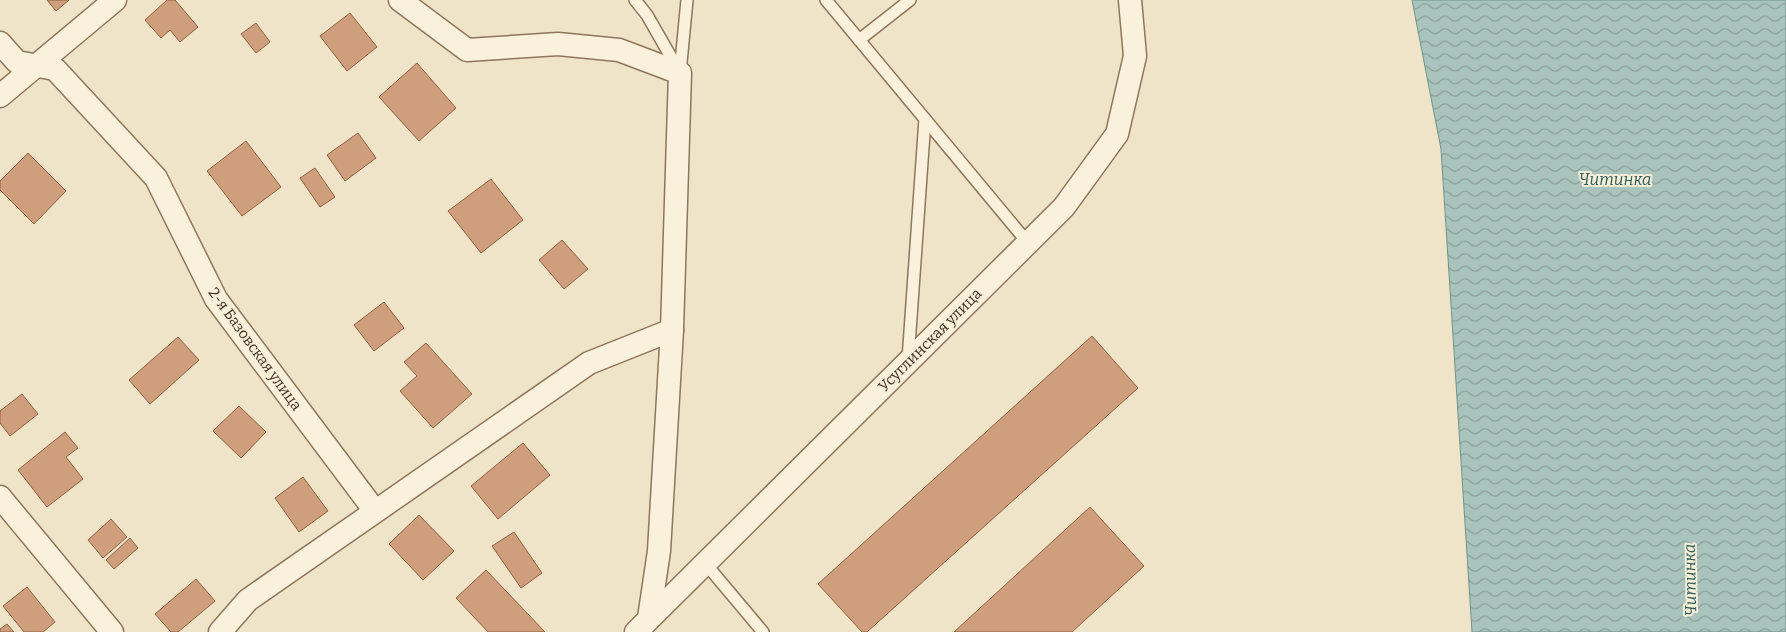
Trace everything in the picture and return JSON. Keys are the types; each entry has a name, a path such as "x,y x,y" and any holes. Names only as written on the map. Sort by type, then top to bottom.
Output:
{"street":[{"path":"0,96 116,0"},
{"path":"400,0 467,50 558,44 619,50 680,72 672,330 659,551 643,625"},
{"name":"Усуглинская улица","path":"643,625 1064,207 1117,134 1135,56 1130,0"},
{"name":"2-я Базовская улица","path":"0,43 17,62 55,69 156,178 216,299 375,511"},
{"path":"220,632 248,600 589,364 672,330"},
{"path":"0,497 112,632"}],"lane":[{"path":"636,0 647,15 680,72"},
{"path":"680,72 687,0"},
{"path":"826,0 1028,243"},
{"path":"859,40 910,0"},
{"path":"908,362 925,119"},
{"path":"705,563 763,632"}],"water":[{"name":"Читинка","path":"1412,0 1786,0 1786,632 1472,632 1441,149"}],"building":[{"path":"47,0 69,0 56,11"},
{"path":"167,0 175,0 198,27 180,42 170,30 161,38 145,20"},
{"path":"350,13 377,47 347,71 320,36"},
{"path":"256,23 270,42 256,53 241,34"},
{"path":"417,63 456,108 419,141 379,97"},
{"path":"358,133 376,158 345,181 327,155"},
{"path":"246,141 281,187 242,216 207,171"},
{"path":"28,153 66,191 34,224 0,190 0,181"},
{"path":"315,168 335,197 320,207 300,178"},
{"path":"491,179 523,220 481,253 448,211"},
{"path":"562,240 588,269 564,289 539,260"},
{"path":"384,302 404,328 374,351 354,325"},
{"path":"1092,336 1138,388 867,632 862,632 818,584"},
{"path":"178,337 199,360 150,404 129,380"},
{"path":"426,343 472,394 433,428 400,391 417,376 404,362"},
{"path":"22,394 38,414 10,436 0,423 0,411"},
{"path":"239,406 266,432 241,458 213,431"},
{"path":"65,432 78,448 66,457 83,479 47,507 18,470"},
{"path":"523,443 550,475 498,519 471,486"},
{"path":"303,477 328,511 299,532 275,498"},
{"path":"1090,507 1144,566 1072,632 954,632"},
{"path":"419,515 454,551 423,580 389,544"},
{"path":"111,519 127,537 103,558 88,540"},
{"path":"514,532 542,573 521,588 492,546"},
{"path":"130,538 138,548 114,569 106,560"},
{"path":"486,570 545,632 488,632 456,598"},
{"path":"196,579 215,601 178,632 171,632 155,614"},
{"path":"27,587 55,622 43,632 24,632 3,606"},
{"path":"7,624 14,632 0,632 0,629"}]}
